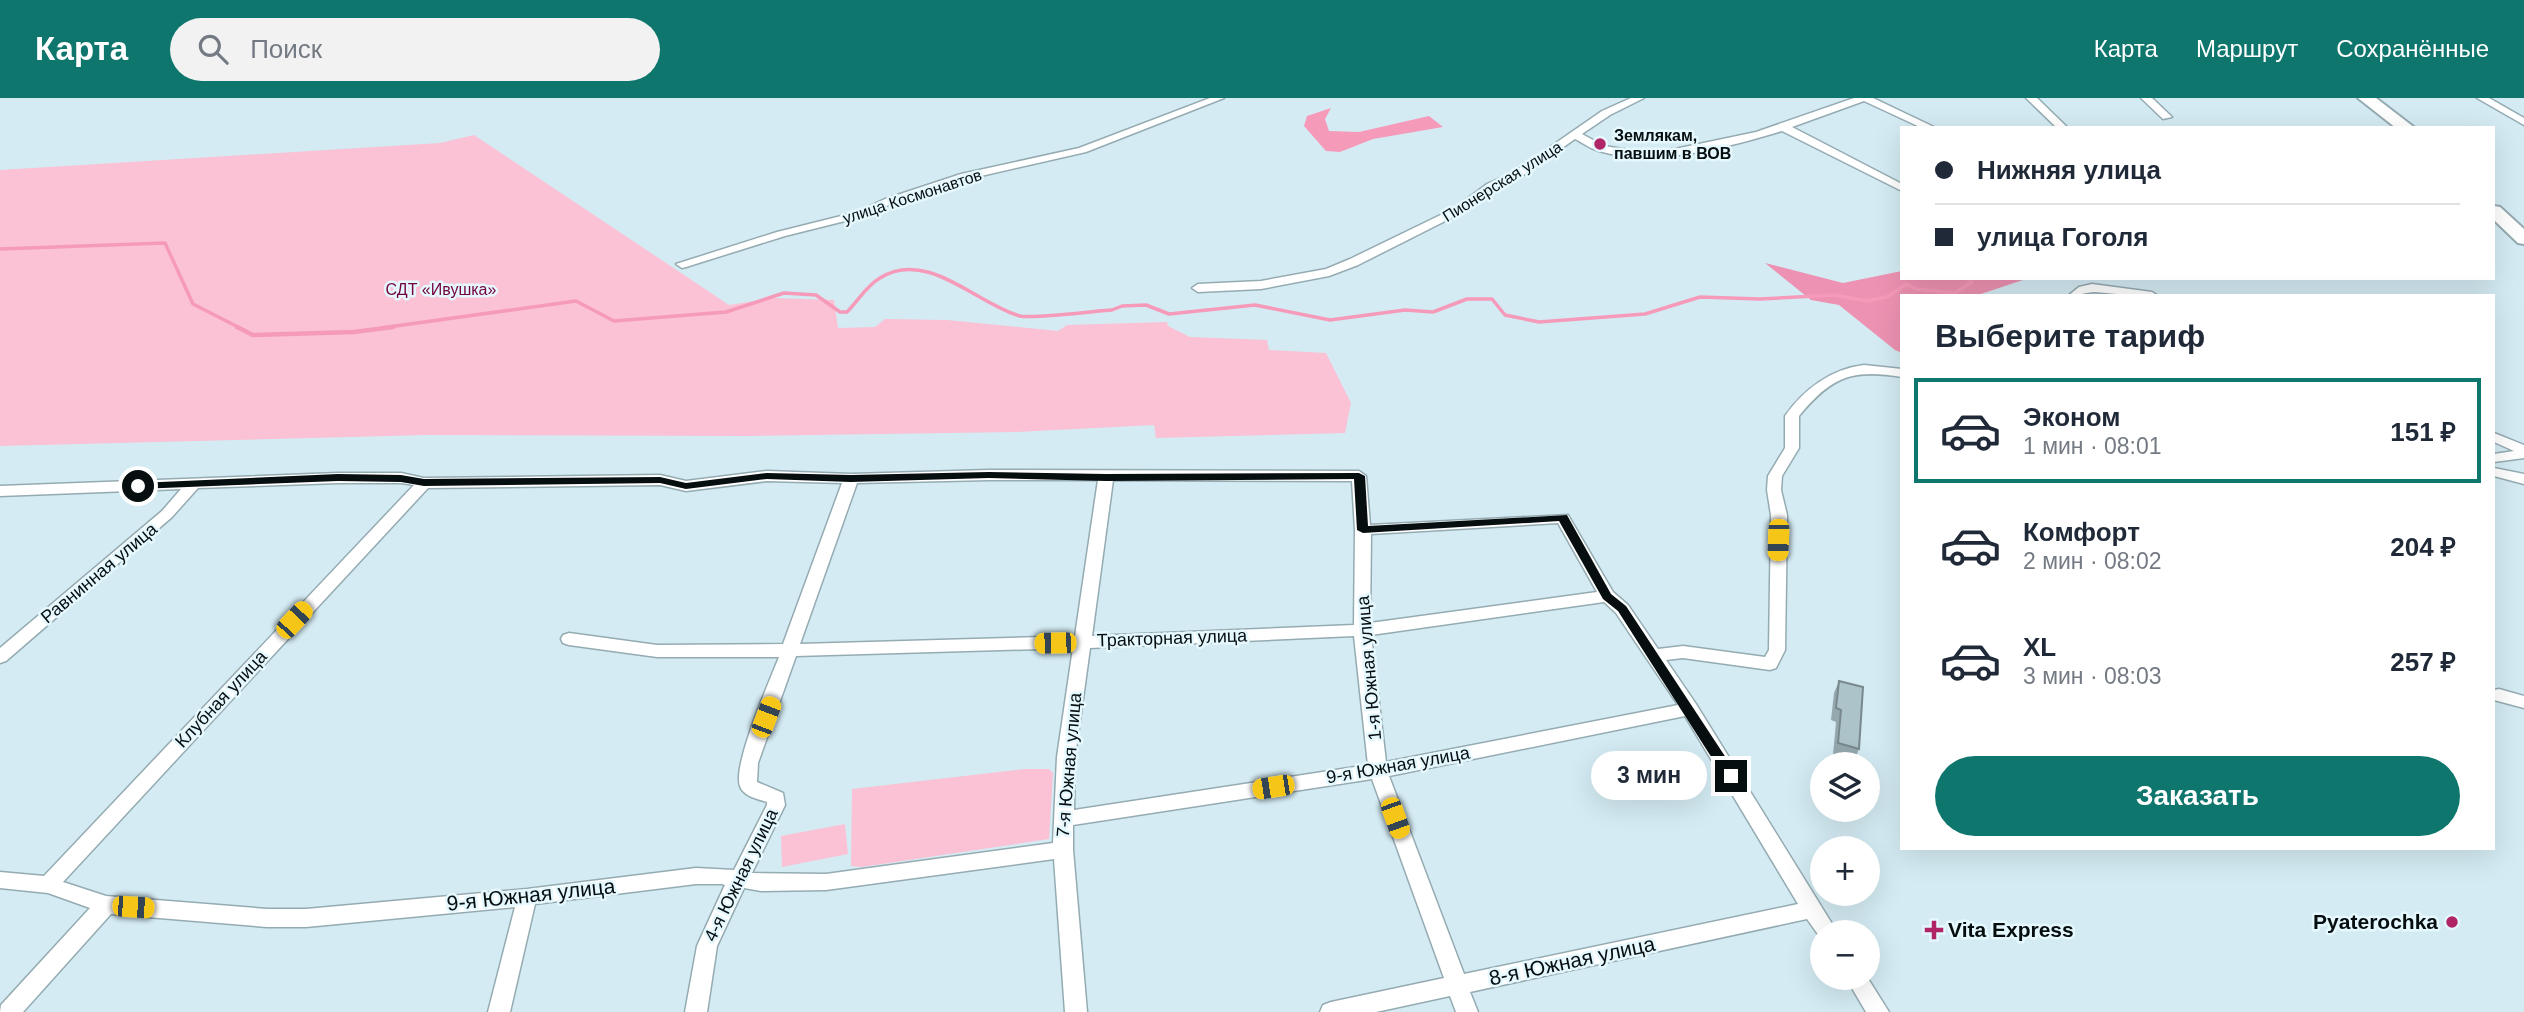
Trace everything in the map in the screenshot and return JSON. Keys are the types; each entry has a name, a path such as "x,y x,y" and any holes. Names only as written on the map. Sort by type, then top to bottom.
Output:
{"main road":[{"path":"2348,98 2387,126"},
{"path":"2366,98 2404,126"},
{"path":"2495,196 2524,222"},
{"path":"2495,212 2524,239"}],"street":[{"name":"улица Космонавтов","path":"682,264 781,234 861,214 889,201 965,176 1082,150 1219,98"},
{"name":"Пионерская улица","path":"1198,288 1261,285 1328,272 1354,262 1459,210 1490,186 1518,174 1606,113 1639,98"},
{"path":"1575,135 1592,147 1639,156 1718,145 1864,98 1927,126"},
{"path":"2031,98 2061,126"},
{"path":"2146,98 2166,117"},
{"path":"2482,98 2524,122"},
{"path":"1781,126 1900,187"},
{"path":"2077,294 2092,288 2137,294"},
{"path":"1654,655 1684,652 1770,664 1775,659 1779,515 1774,490 1775,476 1792,448 1792,416 1828,380 1857,368 1900,373"},
{"path":"2495,438 2524,452"},
{"path":"2495,458 2524,452"},
{"path":"2495,472 2524,479"},
{"name":"1-я Южная улица","path":"1106,477 1359,476 1363,530 1362,630 1377,771 1467,1012"},
{"path":"0,491 338,478 401,478 424,483 660,480 686,486 756,477 1106,477"},
{"name":"7-я Южная улица","path":"1076,1012 1063,850 1066,757 1106,477"},
{"name":"4-я Южная улица","path":"696,1012 703,958 715,924 759,846 776,804 776,798 753,789 748,784 749,763 851,479"},
{"name":"Клубная улица","path":"48,885 424,483"},
{"name":"Равнинная улица","path":"0,657 167,514 193,484"},
{"path":"1363,530 1563,518 1607,596 1622,608 1690,709 1819,920"},
{"name":"Тракторная улица","path":"569,639 657,651 726,652 1081,642 1362,630 1607,596"},
{"path":"2499,695 2524,702"},
{"name":"9-я Южная улица","path":"1063,819 1377,771 1690,709"},
{"name":"9-я Южная улица","path":"0,880 48,885 106,905 267,918 306,918 527,897 696,876 790,884 826,882 1063,850"},
{"path":"499,1012 527,897"},
{"path":"9,1012 106,905"},
{"name":"8-я Южная улица","path":"1331,1012 1813,909"},
{"path":"1864,990 1878,1012"}],"green space":[{"name":"СДТ «Ивушка»","path":"474,135 729,305 774,298 834,300 838,328 875,327 885,319 947,320 1058,331 1067,325 1167,322 1168,326 1190,337 1267,340 1269,350 1326,353 1351,403 1345,433 1156,438 1154,425 1017,432 746,436 426,435 0,446 0,170 440,143"},
{"path":"1024,769 1049,769 1053,773 1049,839 862,867 851,866 852,789"},
{"path":"845,824 848,854 782,867 781,836"}],"shaded area":[{"path":"1331,108 1325,119 1329,131 1359,132 1429,116 1443,127 1373,139 1340,152 1326,151 1304,126 1307,116"},
{"path":"1765,263 1843,283 1900,271 1900,280 2023,280 1981,294 1900,294 1900,352 1839,305 1811,300"}],"building":[{"path":"1839,681 1863,687 1859,749 1838,743 1841,710 1836,708"}],"waterway":[{"path":"0,249 165,243 193,304 240,328"},
{"path":"381,328 576,301 614,321 726,312 784,293 816,295 840,312 847,312 875,281 898,271 916,270 934,274 1004,310 1027,317 1112,310 1122,306 1146,305 1169,314 1255,305 1330,320 1405,310 1433,312 1467,299 1492,299 1505,315 1539,322 1645,314 1700,297 1760,299 1834,295 1867,301 1887,297 1906,284 1916,289 1955,293 1972,282 1970,280"},
{"path":"237,327 253,335 354,332 393,327"}],"place":[{"name":"Землякам, павшим в ВОВ","path":"1600,144"},
{"name":"Pyaterochka","path":"2452,922"},
{"name":"Vita Express","path":"1934,930"}],"route":[{"path":"138,486 338,478 401,478 424,483 660,480 686,486 767,476 851,479 989,475 1359,476 1363,530 1563,518 1607,596 1622,608 1731,776"}]}
